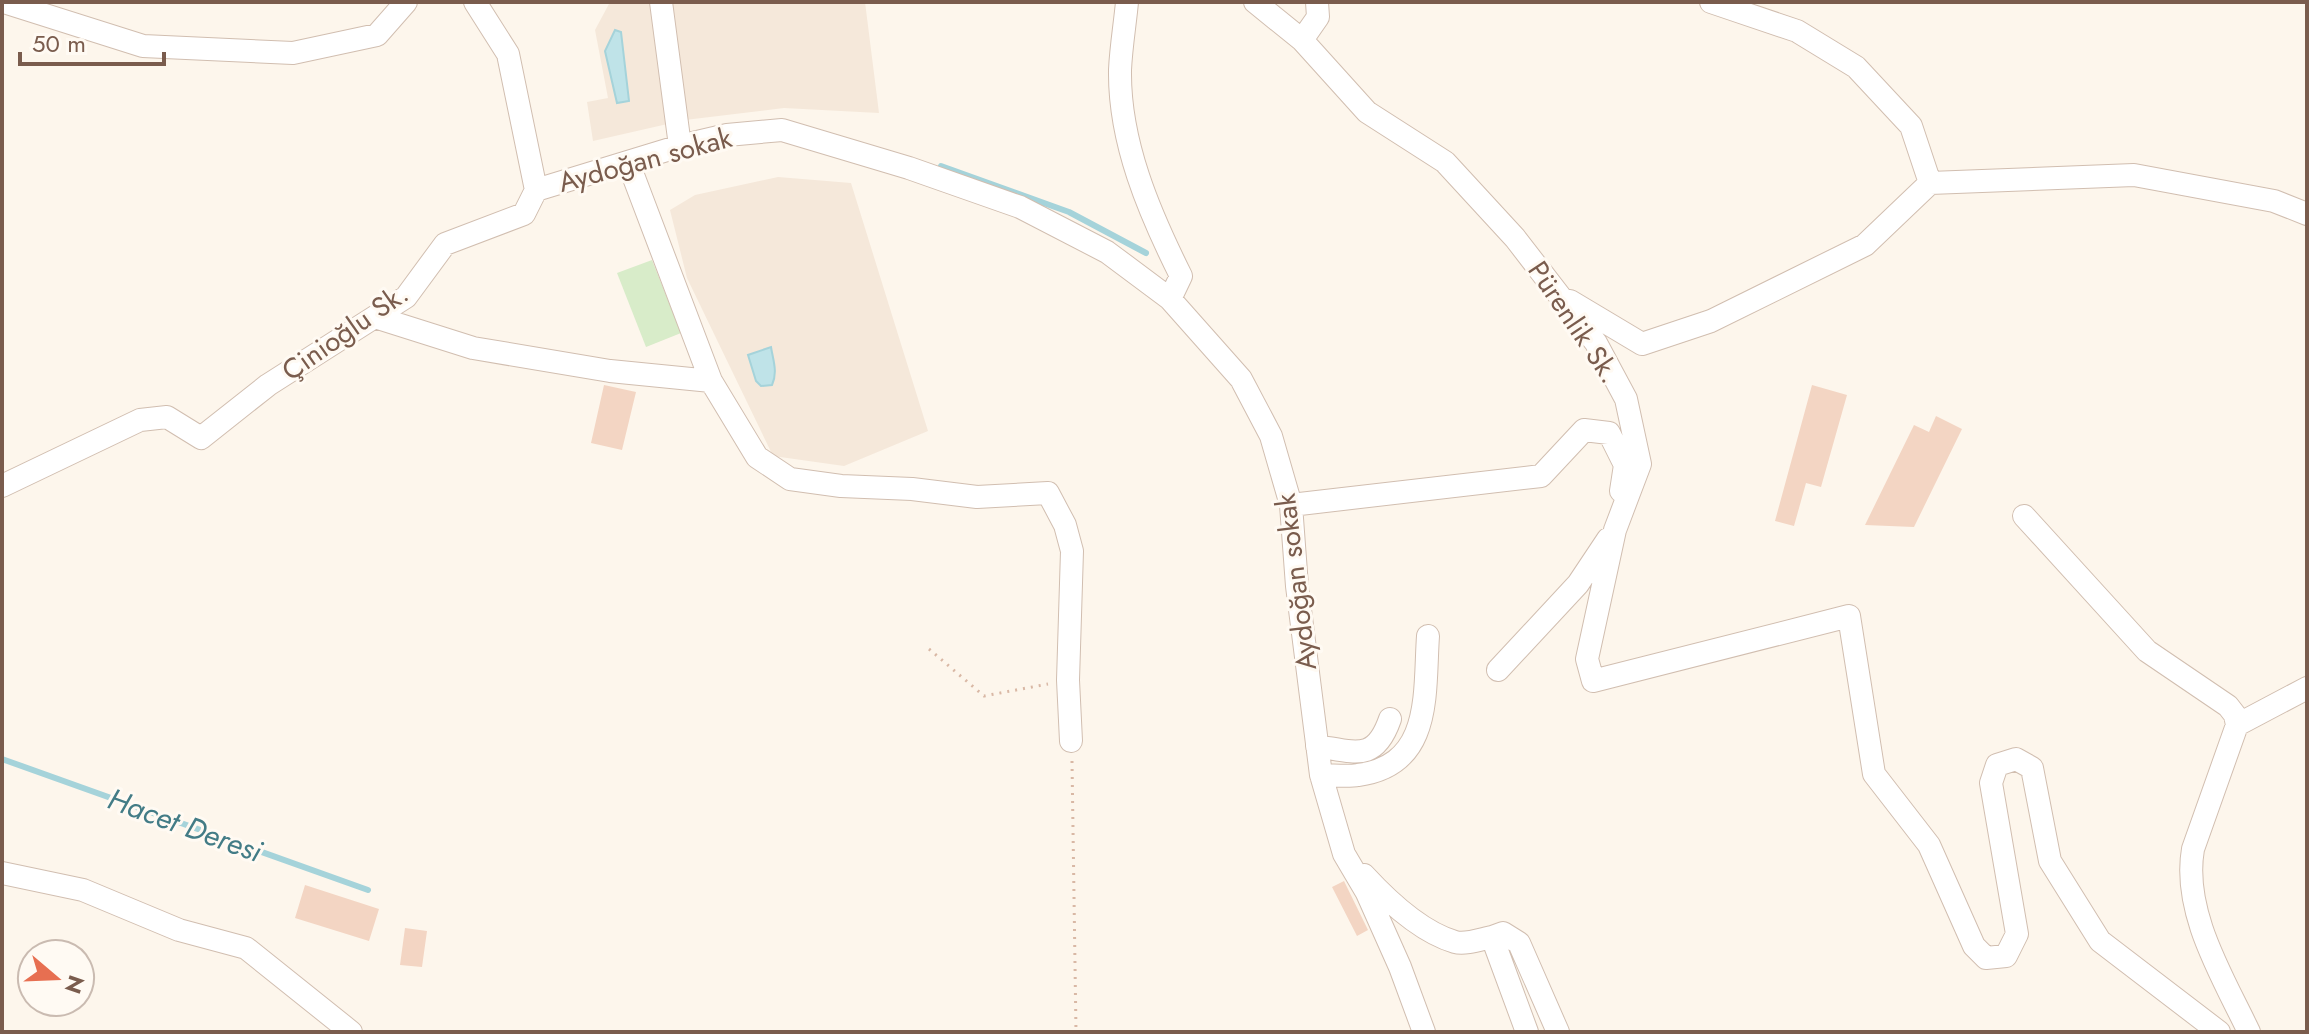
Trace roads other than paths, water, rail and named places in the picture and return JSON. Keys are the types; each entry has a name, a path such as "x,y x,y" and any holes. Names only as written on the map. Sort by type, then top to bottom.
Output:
{"street":[{"path":"4,2 143,46 293,53 377,35 406,2"},
{"path":"475,2 508,54 536,190"},
{"path":"661,2 680,146"},
{"path":"1127,2 1120,71 1126,136 1157,228 1181,276 1170,299"},
{"name":"Pürenlik Sk.","path":"1255,2 1302,40 1367,112 1445,162 1515,238 1559,294 1596,343 1626,399 1640,464 1615,530 1587,659 1593,681 1849,616 1874,774 1929,845 1974,946 1986,958 2006,956 2017,934 1991,783 1997,765 2016,759 2032,768 2050,861 2100,941 2219,1032"},
{"path":"1302,40 1318,17 1317,2"},
{"path":"1711,2 1797,31 1856,67 1911,126 1930,183"},
{"name":"Aydoğan sokak","path":"536,190 680,146 727,135 782,130 909,168 1032,213 1107,252 1170,299 1241,379 1271,436 1291,505 1297,586 1321,775 1344,854 1367,893 1400,967 1424,1032"},
{"path":"628,162 711,381 757,457 790,479 841,486 912,489 977,497 1048,493 1065,525 1072,551 1068,680 1071,741"},
{"path":"1559,294 1642,344 1711,321 1865,245 1930,183 2134,175 2274,201 2307,214"},
{"name":"Çinioğlu Sk.","path":"2,486 140,420 167,417 201,438 268,385 406,297 445,244 524,214 536,190"},
{"path":"375,317 473,348 610,371 711,381"},
{"path":"1291,505 1541,476 1584,430 1609,433 1625,465 1615,530 1578,584 1498,670"},
{"path":"2024,516 2147,651 2228,706 2235,715 2237,725 2193,849 2189,871 2207,942 2249,1032"},
{"path":"1321,775 1358,775 1382,768 1404,756 1415,741 1422,714 1428,636"},
{"path":"2237,725 2307,688"},
{"path":"1317,746 1351,751 1371,750 1383,740 1390,719"},
{"path":"1344,854 1379,891 1425,926 1458,944 1503,933 1519,943 1558,1032"},
{"path":"2,873 83,890 179,930 246,948 351,1032"},
{"path":"1492,937 1527,1032"}],"water":[{"path":"615,30 621,32 629,101 617,103 605,51"},
{"path":"771,347 774,380 772,385 761,386 756,381 748,355"}],"waterway":[{"path":"941,166 1069,212 1146,253"},
{"name":"Hacet Deresi","path":"2,759 368,890"}]}
